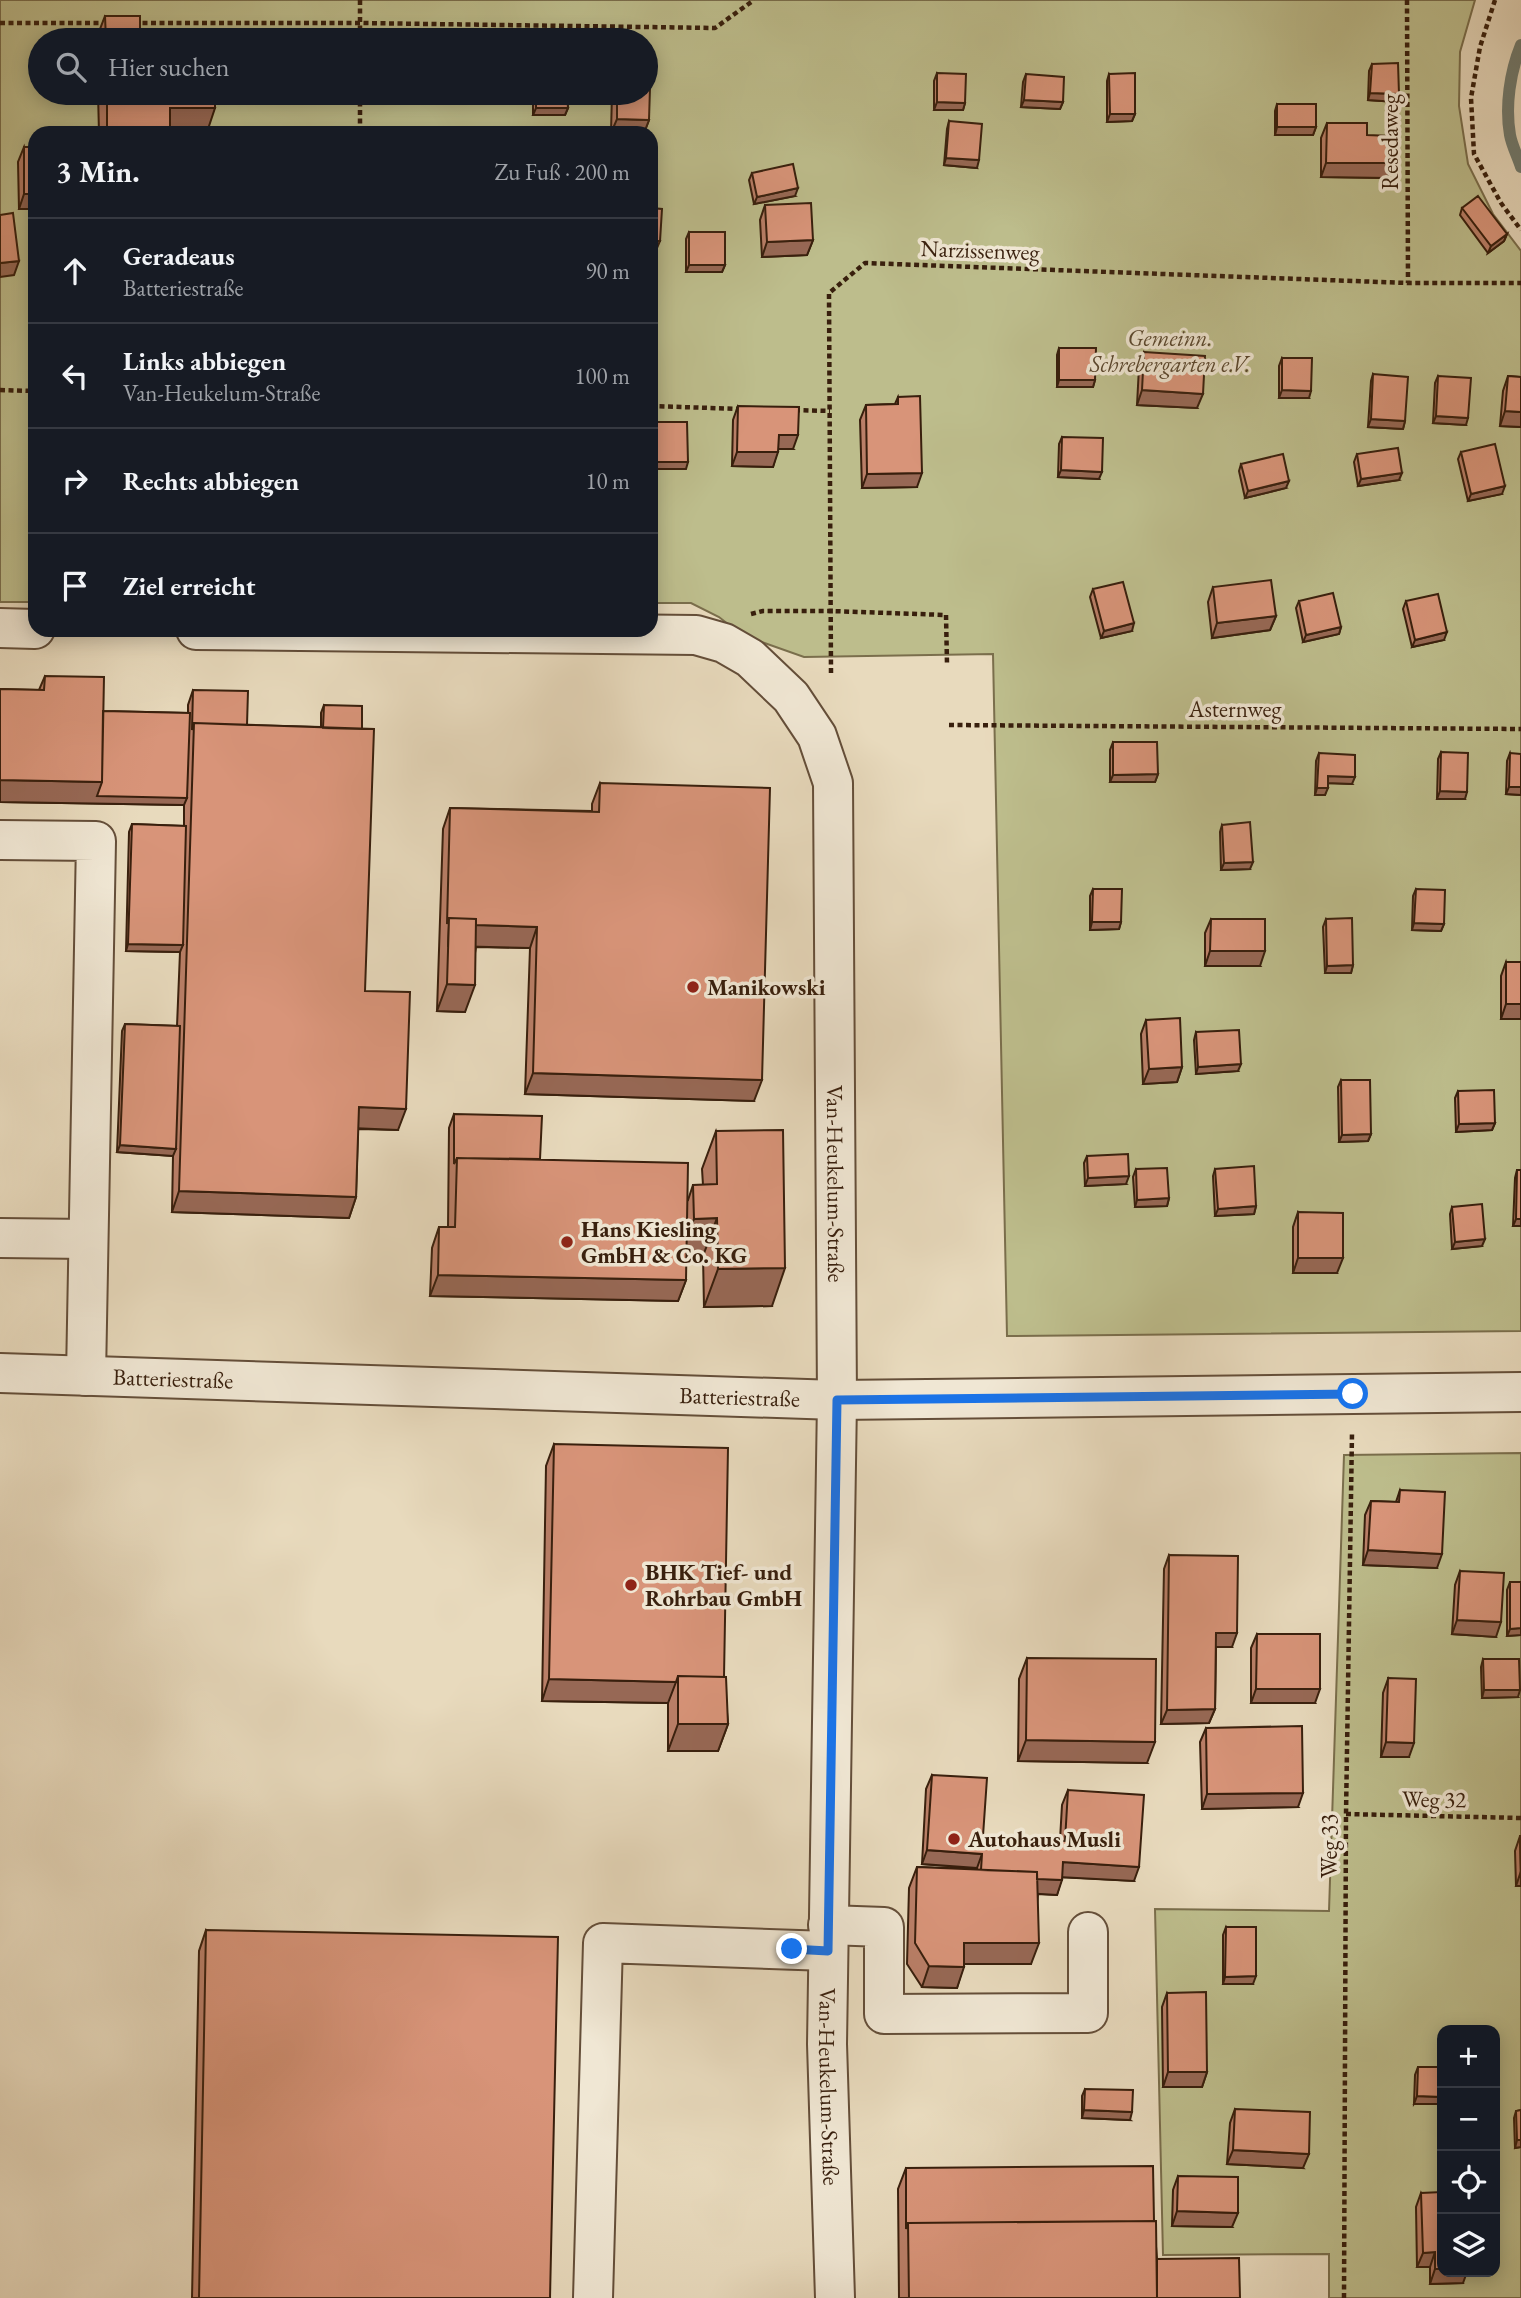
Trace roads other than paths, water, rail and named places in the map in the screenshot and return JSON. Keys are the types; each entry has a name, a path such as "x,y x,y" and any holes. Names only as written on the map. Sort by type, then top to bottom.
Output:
{"street":[{"path":"0,628 28,629"},
{"name":"Van-Heukelum-Straße","path":"658,635 696,635 724,643 750,658 791,697 817,736 833,783 837,1400 827,2044 835,2298"},
{"path":"0,840 96,841 86,1376"},
{"path":"0,1238 88,1239"},
{"name":"Batteriestraße","path":"0,1373 837,1400 1521,1392"},
{"path":"593,2298 603,1943 828,1938 884,1927 884,2014 1088,2013 1088,1932"}],"waterway":[{"path":"1521,45 1511,78 1508,101 1511,139 1521,167"}],"place":[{"name":"Manikowski","path":"693,987"},
{"name":"Hans Kiesling GmbH & Co. KG","path":"567,1242"},
{"name":"BHK Tief- und Rohrbau GmbH","path":"631,1585"},
{"name":"Autohaus Musli","path":"954,1839"}],"park label":[{"name":"Gemeinn. Schrebergarten e.V.","path":"1170,351"}]}
